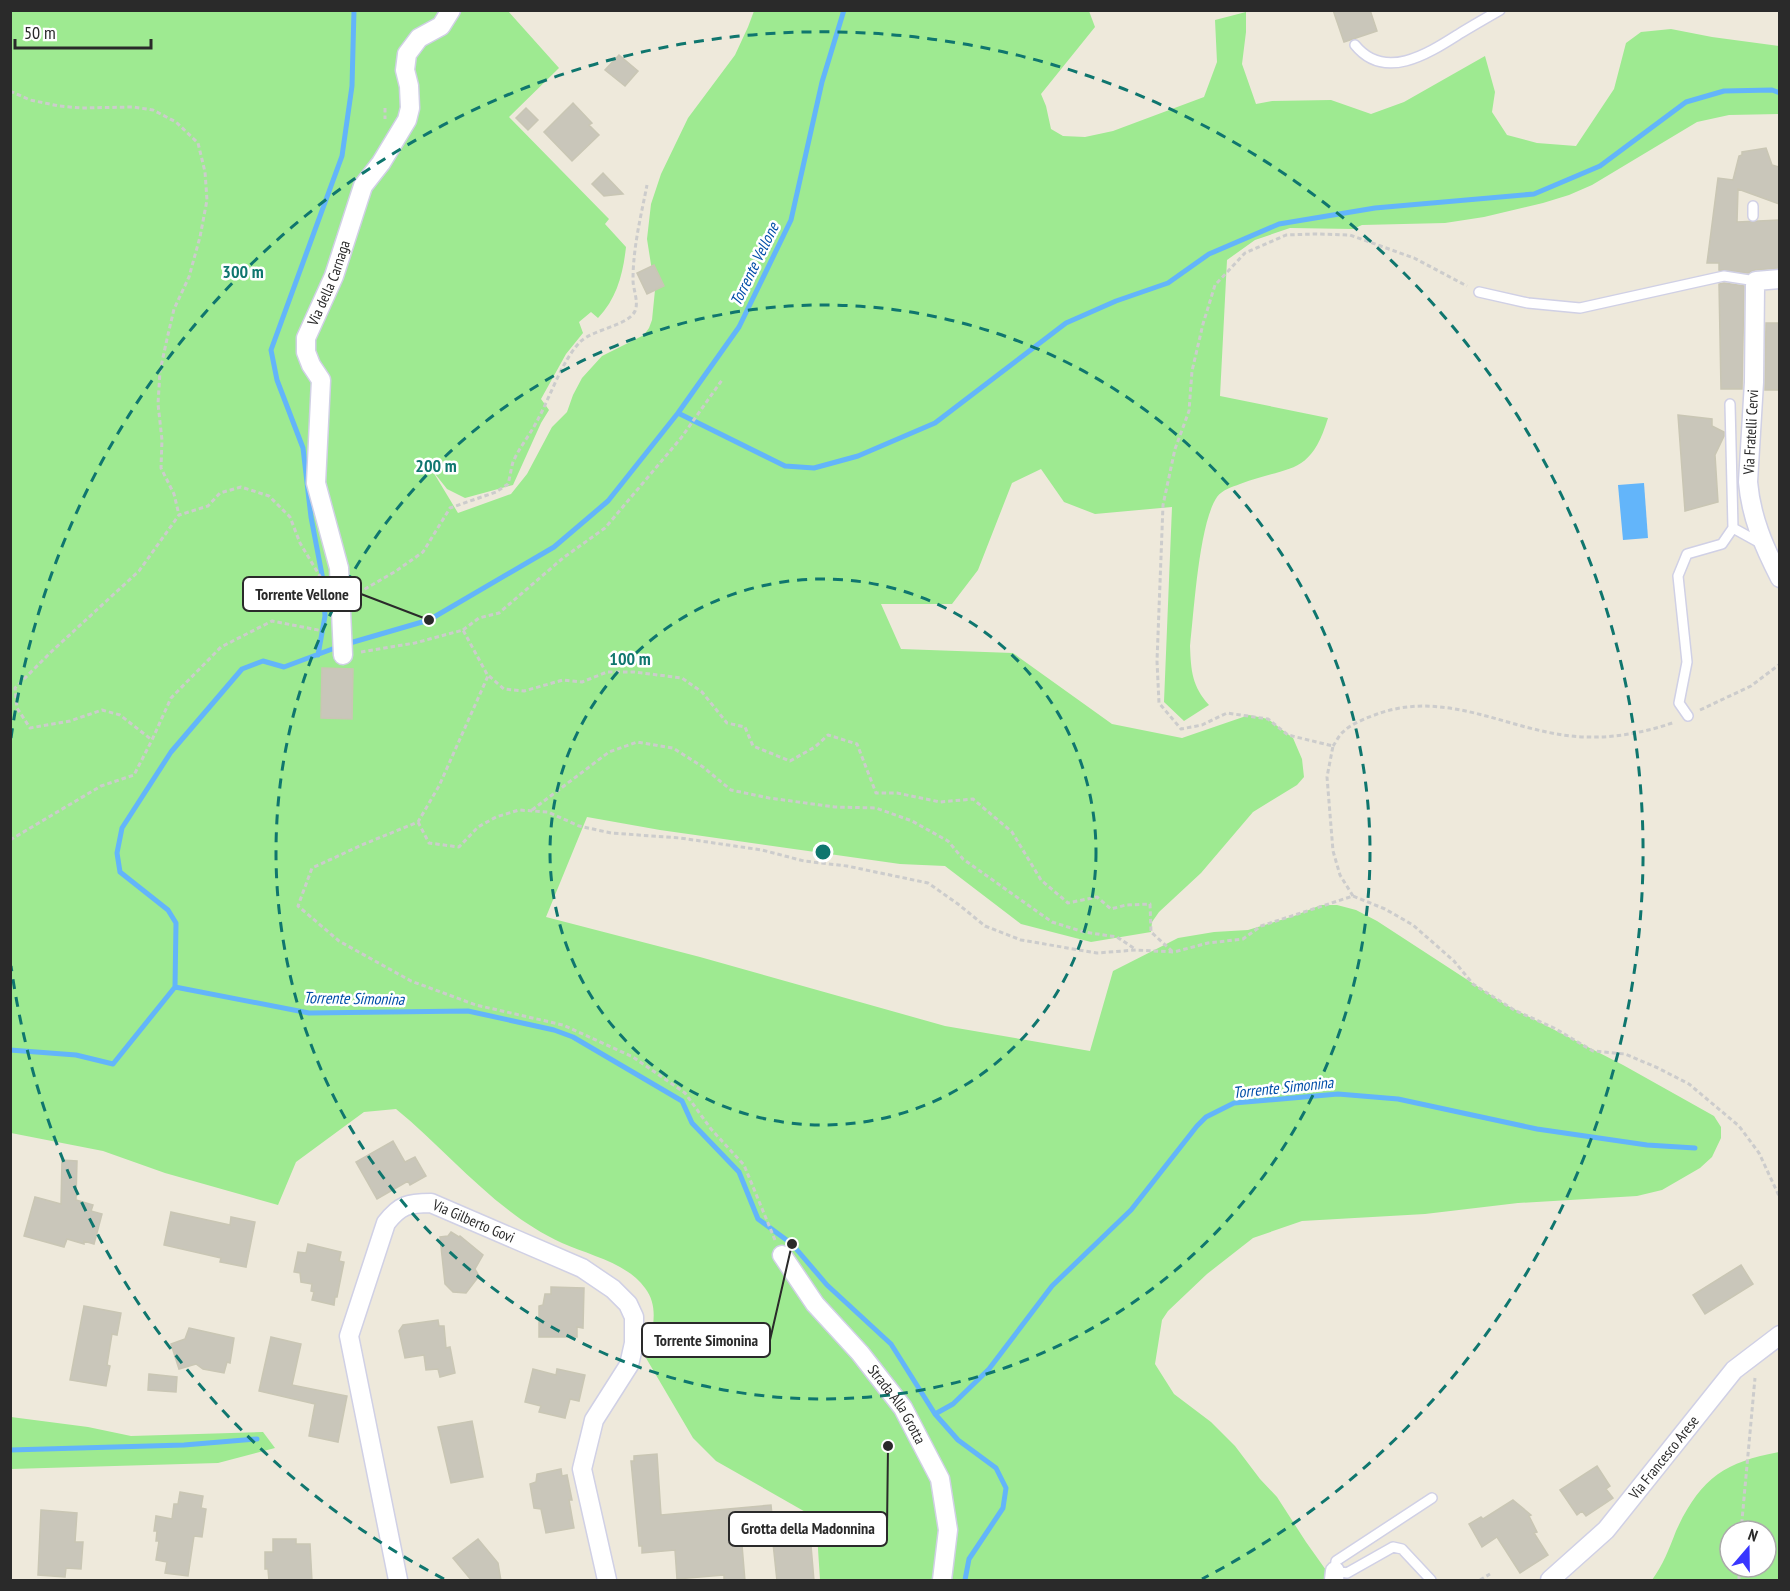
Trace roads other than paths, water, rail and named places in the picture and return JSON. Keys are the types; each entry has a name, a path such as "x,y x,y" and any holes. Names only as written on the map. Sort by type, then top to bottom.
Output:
{"street":[{"name":"Via della Carnaga","path":"343,655 339,568 316,483 321,380 306,352 306,338 334,276 363,186 381,163 407,120 410,108 410,86 405,70 407,54 419,38 441,26 451,10"},
{"path":"1756,280 1779,279"},
{"name":"Via Fratelli Cervi","path":"1756,280 1748,482 1753,512 1764,545 1779,578"},
{"name":"Via Gilberto Govi","path":"398,1581 349,1336 386,1223 395,1211 411,1203 431,1203 582,1268 613,1289 628,1304 634,1317 634,1343 629,1365 594,1420 582,1469 607,1581"},
{"name":"Strada Alla Grotta","path":"782,1255 816,1304 860,1353 903,1408 940,1479 948,1530 942,1581"},
{"name":"Via Francesco Arese","path":"1550,1581 1606,1530 1734,1370 1779,1335"}],"lane":[{"path":"1355,45 1365,55 1376,60 1393,63 1408,61 1430,52 1500,10"},
{"path":"1753,206 1753,216"},
{"path":"1479,292 1528,303 1580,308 1724,276 1756,280"},
{"path":"1688,716 1679,703 1687,662 1678,576 1687,554 1722,544 1733,528 1730,404"},
{"path":"1733,528 1764,545"},
{"path":"1431,1581 1402,1550 1393,1548 1347,1573 1334,1576 1336,1562 1432,1498"}],"water":[{"path":"1644,483 1648,538 1623,540 1618,485"}],"waterway":[{"path":"318,655 325,616 323,580 311,517 303,448 277,380 271,350 342,156 352,86 354,10"},
{"name":"Torrente Vellone","path":"10,1050 76,1055 113,1064 175,987 176,923 168,910 120,872 117,853 122,828 171,752 242,669 263,661 284,667 343,645 429,620 554,547 608,501 678,413 739,327 791,220 822,82 844,10"},
{"path":"678,413 785,466 814,468 858,456 935,423 1066,323 1116,301 1168,283 1209,254 1279,224 1375,208 1534,194 1600,166 1686,102 1724,91 1772,90 1780,93"},
{"name":"Torrente Simonina","path":"175,987 309,1013 468,1011 554,1030 573,1037 682,1101 692,1123 739,1172 758,1219 792,1244 827,1285 891,1344 935,1414 953,1404 989,1369 1052,1286 1131,1210 1197,1126 1206,1117 1234,1103 1338,1094 1398,1099 1537,1129 1647,1145 1695,1148"},
{"path":"935,1414 958,1440 996,1468 1006,1488 1003,1508 969,1559 965,1580"},
{"path":"10,1450 184,1445 257,1439"}],"place":[{"name":"Torrente Vellone","path":"429,620"},
{"name":"Torrente Simonina","path":"792,1244"},
{"name":"Grotta della Madonnina","path":"888,1446"}]}
